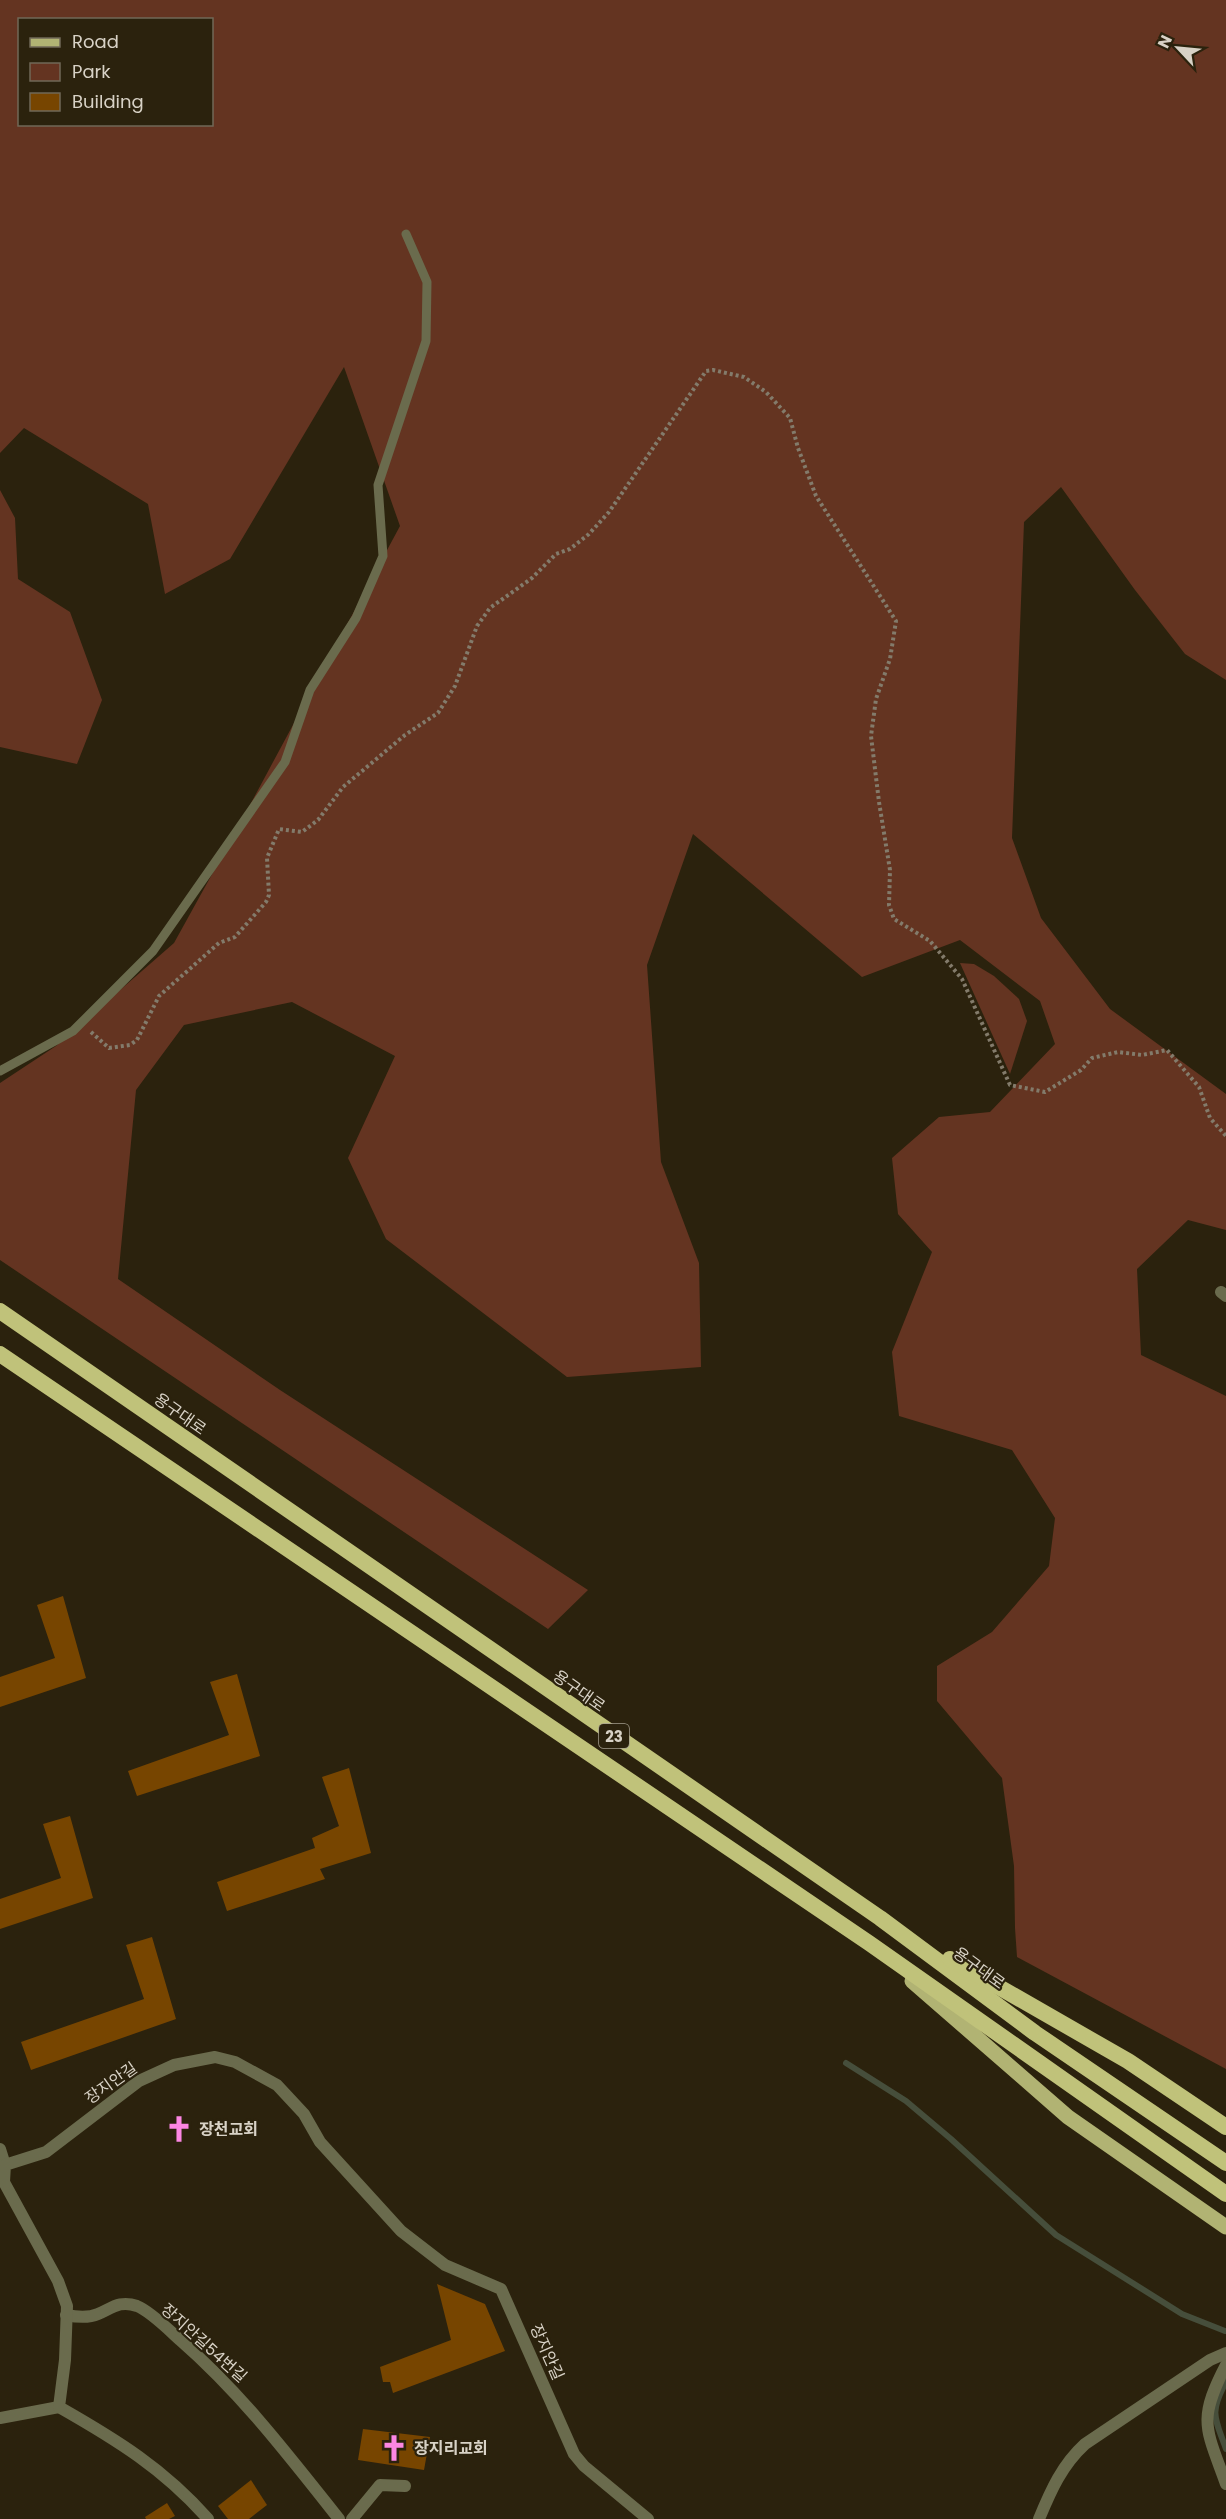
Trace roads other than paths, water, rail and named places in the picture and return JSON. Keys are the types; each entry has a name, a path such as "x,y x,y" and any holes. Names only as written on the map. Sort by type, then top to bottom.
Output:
{"highway":[{"name":"용구대로","path":"0,1311 880,1918 1035,2033 1226,2163"},
{"name":"23","path":"0,1354 869,1943 1226,2194"},
{"path":"880,1918 1128,2061 1226,2127"}],"main road":[{"path":"869,1943 1068,2117 1226,2227"}],"street":[{"name":"장지안길","path":"5,2165 46,2152 139,2081 174,2065 215,2057 235,2062 276,2085 304,2114 320,2142 401,2231 445,2265 501,2289 574,2454 584,2466 648,2519"},
{"path":"0,2149 5,2165 4,2182 58,2281 67,2306 65,2360 59,2407"},
{"name":"장지안길54번길","path":"66,2315 76,2317 97,2315 118,2303 137,2306 168,2329 218,2373 260,2420 339,2519"},
{"path":"1040,2519 1060,2472 1085,2444 1210,2360 1226,2354"},
{"path":"1226,2365 1207,2410 1207,2431 1226,2484"},
{"path":"0,2418 59,2407 114,2438 158,2469 208,2519"},
{"path":"352,2519 380,2485 405,2486"}],"lane":[{"path":"0,1071 73,1031 153,951 285,762 310,690 356,618 382,556 378,485 426,341 427,282 406,234"}],"waterway":[{"path":"846,2063 906,2101 1056,2235 1182,2314 1225,2331"},
{"path":"1226,2382 1217,2401 1216,2409 1217,2422 1226,2449"}],"place":[{"name":"장천교회","path":"179,2129"},
{"name":"장지리교회","path":"394,2448"}]}
